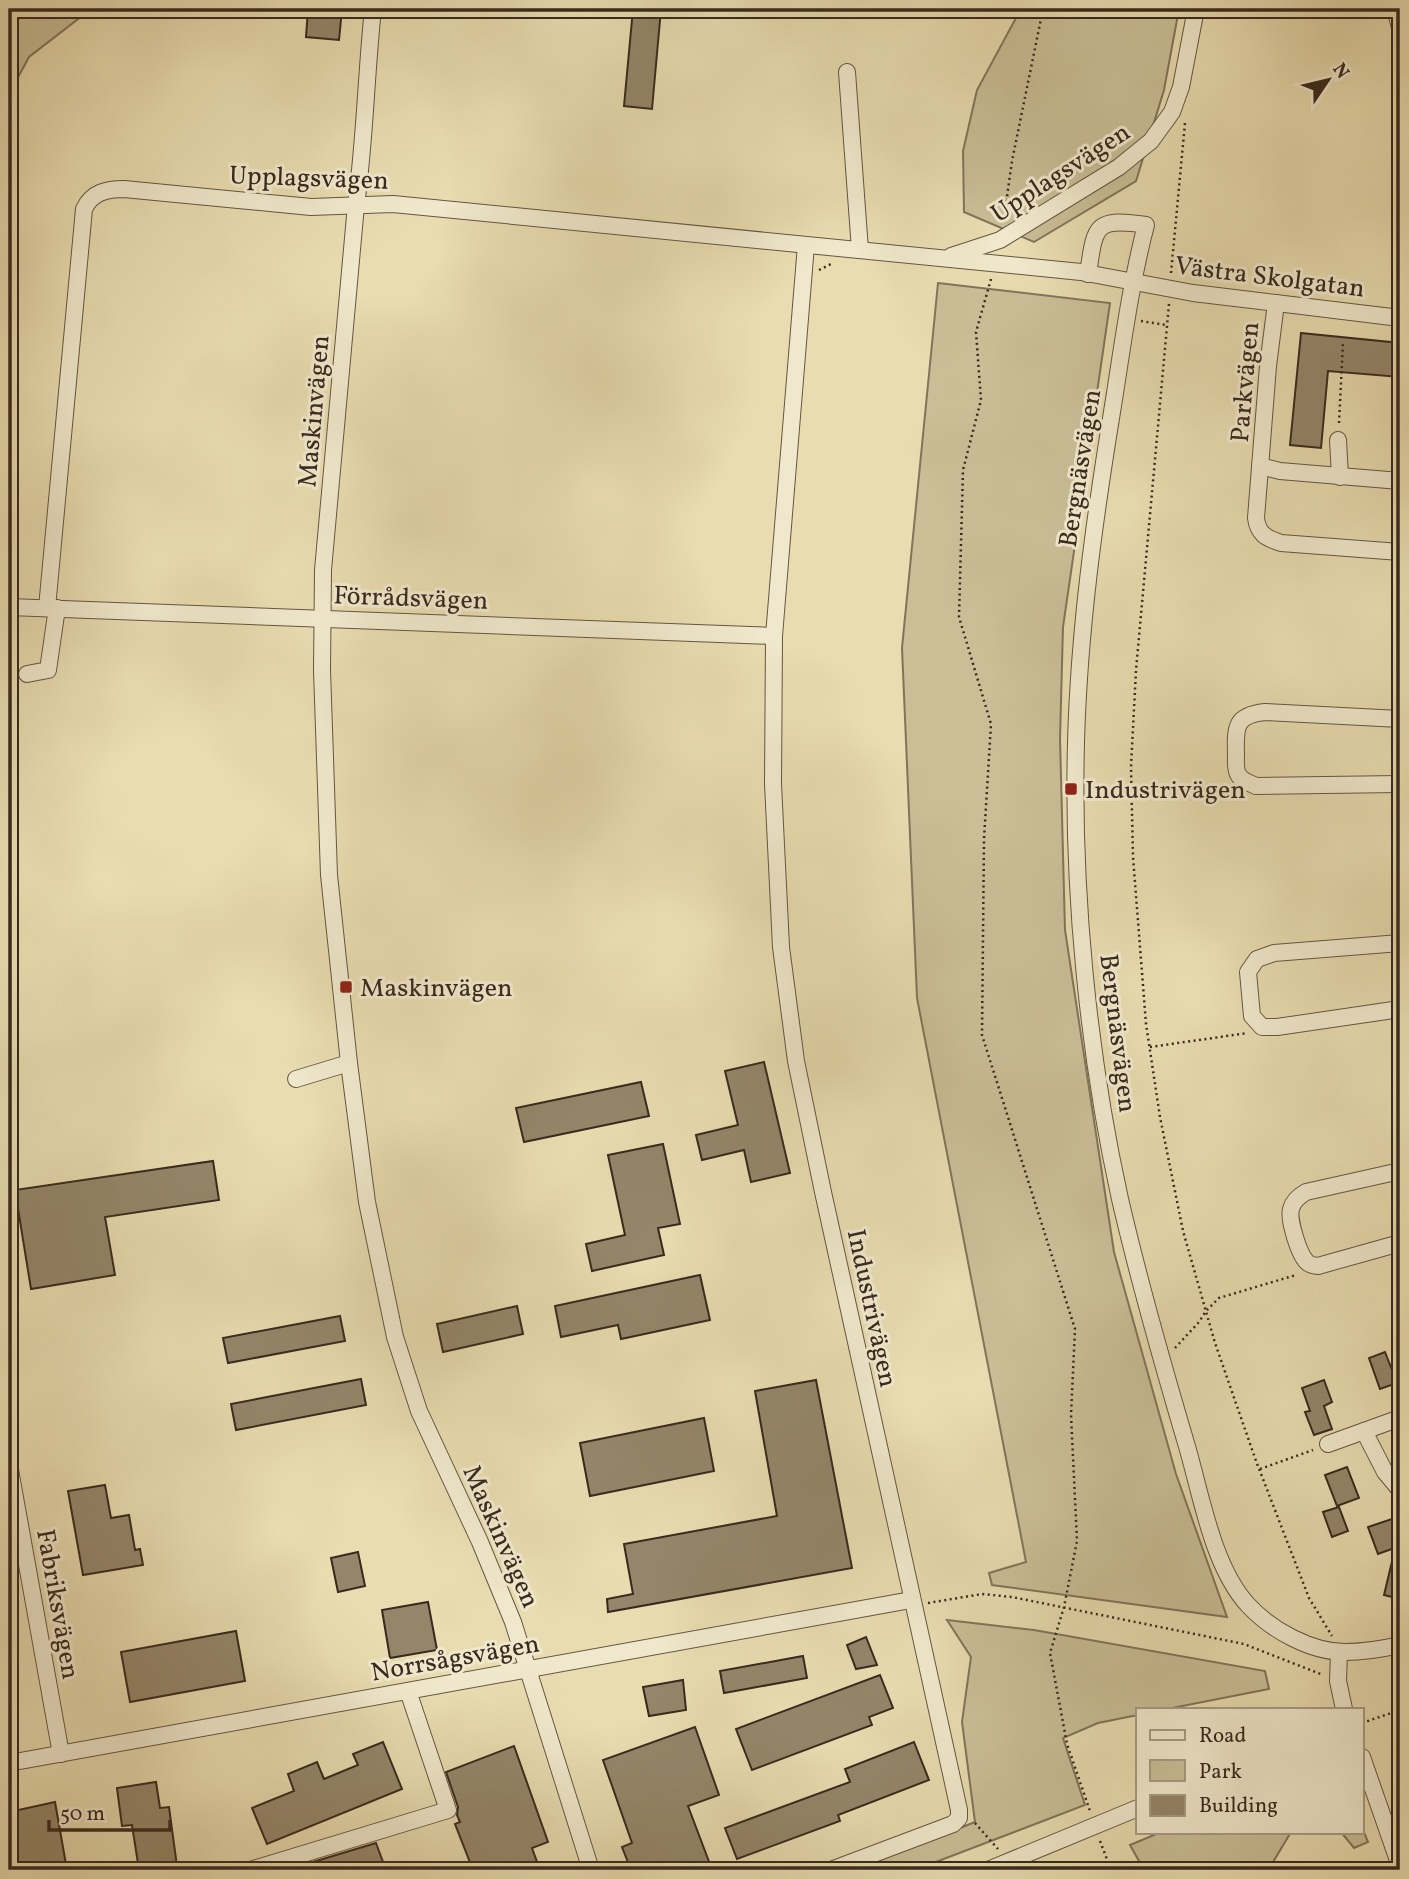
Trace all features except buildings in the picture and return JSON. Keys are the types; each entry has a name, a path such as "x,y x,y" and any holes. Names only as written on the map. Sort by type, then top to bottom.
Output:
{"street":[{"name":"Maskinvägen","path":"373,9 362,163 323,570 324,729 329,875 349,1063 367,1202 395,1337 419,1412 485,1553 513,1622 591,1870"},
{"name":"Upplagsvägen","path":"939,258 976,250 1000,240 1119,167 1151,141 1172,111 1181,87 1196,9"},
{"path":"1395,9 1400,27"},
{"path":"847,72 860,250"},
{"name":"Upplagsvägen","path":"52,608 84,209 98,193 112,189 311,207 393,204 1088,274"},
{"name":"Bergnäsvägen","path":"1088,274 1095,235 1099,228 1107,223 1118,222 1146,225 1133,282 1090,560 1081,643 1076,744 1083,949 1104,1114 1119,1194 1161,1359 1216,1546 1240,1596 1264,1619 1284,1633 1310,1645 1339,1652 1400,1646"},
{"name":"Industrivägen","path":"806,245 774,636 774,784 781,947 796,1061 959,1811 958,1818"},
{"path":"1088,274 1133,282"},
{"name":"Västra Skolgatan","path":"1133,282 1400,318"},
{"name":"Parkvägen","path":"1276,303 1260,466 1256,517 1258,529 1267,538 1281,543 1400,552"},
{"path":"1338,440 1340,477"},
{"name":"Parkvägen","path":"1260,466 1280,471 1400,481"},
{"path":"9,607 52,608 48,670 27,674"},
{"name":"Förrådsvägen","path":"52,608 774,636"},
{"path":"1400,719 1265,712 1250,713 1242,718 1235,729 1237,773 1242,780 1256,786 1400,784"},
{"path":"1400,943 1263,955 1252,964 1248,972 1251,1008 1257,1024 1262,1027 1400,1009"},
{"path":"296,1079 349,1063"},
{"path":"1400,1171 1306,1192 1291,1206 1290,1214 1297,1244 1305,1261 1311,1265 1318,1266 1400,1243"},
{"path":"1328,1444 1400,1418"},
{"path":"1364,1432 1385,1472 1400,1490"},
{"name":"Fabriksvägen","path":"9,1464 61,1754"},
{"name":"Norrsågsvägen","path":"9,1763 911,1600"},
{"path":"1339,1652 1339,1693 1344,1708"},
{"path":"250,1870 447,1810 408,1691"},
{"path":"1364,1763 1400,1866"},
{"path":"988,1870 1136,1809"},
{"path":"831,1870 953,1824 958,1818"}],"path":[{"path":"1000,240 1012,161 1043,9"},
{"path":"1185,120 1136,670 1132,790 1133,869 1149,1047 1174,1186 1206,1311 1260,1469 1309,1598 1329,1629 1339,1652"},
{"path":"995,264 976,332 981,400 963,470 959,617 991,724 984,839 982,1035 1075,1329 1071,1415 1077,1541 1064,1607 1050,1653 1067,1744 1111,1870"},
{"path":"1338,440 1343,342"},
{"path":"1076,793 1231,788 1242,780"},
{"path":"1149,1047 1248,1033 1257,1024"},
{"path":"1161,1359 1181,1343 1219,1298 1297,1274 1305,1261"},
{"path":"1260,1469 1328,1444"},
{"path":"911,1600 926,1603 982,1594 1012,1597 1244,1644 1322,1675 1338,1673"},
{"path":"1364,1722 1400,1710"},
{"path":"958,1818 978,1824 1010,1861"}],"green space":[{"path":"9,9 91,9 29,57 9,94"},
{"path":"1017,9 1179,9 1164,90 1136,181 1034,242 964,212 963,151 977,90 1016,18"},
{"path":"938,283 1110,303 1063,627 1060,739 1065,930 1114,1252 1176,1474 1227,1617 992,1585 989,1573 1026,1562 917,998 902,648"},
{"path":"947,1620 1034,1630 1265,1671 1269,1689 1172,1708 1136,1708 1136,1715 1098,1723 1063,1738 1085,1805 915,1870 855,1870 975,1822 962,1722 971,1657"},
{"path":"1364,1832 1368,1842 1354,1848 1343,1834"},
{"path":"1156,1834 1290,1834 1273,1862 1238,1870 1144,1870 1130,1845"}],"place":[{"name":"Industrivägen","path":"1071,789"},
{"name":"Maskinvägen","path":"346,987"}]}
